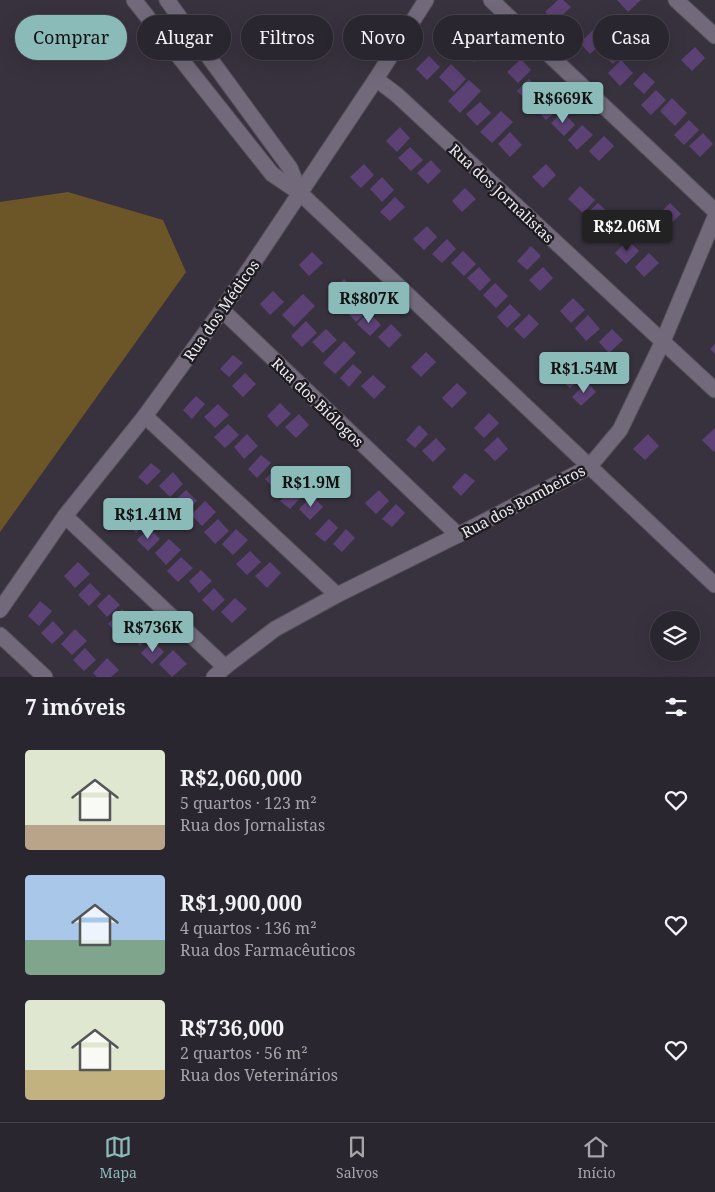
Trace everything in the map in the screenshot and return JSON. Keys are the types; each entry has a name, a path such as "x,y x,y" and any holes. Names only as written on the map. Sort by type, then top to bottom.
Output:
{"street":[{"path":"134,0 272,174 300,193 715,585"},
{"path":"167,0 290,168 300,193"},
{"name":"Rua dos Médicos","path":"0,610 65,516 145,416 222,310 376,79 426,0"},
{"path":"491,0 715,211"},
{"path":"676,0 715,36"},
{"name":"Rua dos Jornalistas","path":"376,79 397,96 715,390"},
{"name":"Rua dos Bombeiros","path":"220,672 275,629 337,595 589,467 620,430 663,341 715,217"},
{"name":"Rua dos Biólogos","path":"222,310 458,535"},
{"path":"145,416 337,595"},
{"path":"65,516 220,672"},
{"path":"0,635 45,677"}],"shaded area":[{"path":"68,192 163,220 186,272 0,532 0,202"}],"building":[{"path":"558,0 563,0 571,7 562,15 548,15 545,12"},
{"path":"617,0 641,0 628,12"},
{"path":"593,30 593,51 590,54 583,46 583,40"},
{"path":"695,47 705,58 692,71 681,60"},
{"path":"429,56 440,67 427,80 416,69"},
{"path":"520,60 531,70 518,83 507,72"},
{"path":"621,60 633,73 620,86 608,73"},
{"path":"451,64 466,79 454,92 439,77"},
{"path":"644,72 655,82 644,94 633,84"},
{"path":"529,79 542,92 530,104 517,91"},
{"path":"469,80 481,91 460,113 448,101"},
{"path":"656,90 666,100 651,115 641,105"},
{"path":"546,95 559,108 546,120 534,107"},
{"path":"672,98 687,113 675,126 660,111"},
{"path":"480,102 491,113 477,126 466,114"},
{"path":"501,111 513,122 492,143 480,132"},
{"path":"563,112 575,125 564,136 551,123"},
{"path":"689,120 699,130 684,145 674,135"},
{"path":"582,125 593,135 577,150 568,140"},
{"path":"400,127 410,138 397,152 386,141"},
{"path":"510,132 522,145 510,157 498,144"},
{"path":"703,133 713,144 700,157 689,146"},
{"path":"604,136 614,146 599,161 589,151"},
{"path":"410,147 423,160 411,171 398,158"},
{"path":"431,160 441,171 428,184 417,173"},
{"path":"364,164 374,175 361,188 350,177"},
{"path":"546,164 556,175 543,188 532,177"},
{"path":"382,177 394,190 382,202 370,189"},
{"path":"580,186 595,200 583,213 568,199"},
{"path":"465,188 476,199 462,212 452,201"},
{"path":"395,197 405,207 390,221 380,212"},
{"path":"598,203 613,217 600,230 585,215"},
{"path":"670,203 681,214 667,227 657,216"},
{"path":"427,226 437,237 424,250 413,239"},
{"path":"447,239 456,249 442,263 432,254"},
{"path":"628,240 639,251 626,264 615,253"},
{"path":"531,246 541,256 527,270 517,261"},
{"path":"463,251 476,264 464,276 451,263"},
{"path":"312,252 323,263 309,276 299,265"},
{"path":"649,253 659,263 644,277 635,267"},
{"path":"479,267 491,280 480,291 467,278"},
{"path":"543,267 553,278 540,291 529,280"},
{"path":"344,279 355,289 342,303 331,292"},
{"path":"495,283 508,296 496,308 483,295"},
{"path":"366,286 379,300 356,322 343,308"},
{"path":"273,291 284,302 270,315 260,304"},
{"path":"303,294 315,306 294,327 282,315"},
{"path":"573,298 585,310 571,323 560,311"},
{"path":"510,304 521,315 507,328 497,317"},
{"path":"369,312 381,325 370,336 357,324"},
{"path":"529,314 539,324 524,339 514,329"},
{"path":"588,315 600,329 586,341 575,328"},
{"path":"306,321 317,333 302,347 291,336"},
{"path":"391,324 402,335 389,348 378,337"},
{"path":"326,329 337,340 323,353 312,342"},
{"path":"612,329 623,340 609,353 599,342"},
{"path":"344,341 356,353 335,374 323,363"},
{"path":"715,344 715,354 710,349"},
{"path":"426,352 436,362 421,377 411,367"},
{"path":"233,355 243,363 229,377 220,369"},
{"path":"575,363 585,373 570,388 560,378"},
{"path":"353,364 362,372 349,387 340,378"},
{"path":"245,373 256,384 243,397 232,386"},
{"path":"373,375 386,387 374,399 361,386"},
{"path":"587,382 596,392 581,406 572,397"},
{"path":"457,383 467,393 452,408 442,398"},
{"path":"196,396 205,404 192,419 183,410"},
{"path":"280,403 291,414 277,427 267,416"},
{"path":"218,404 229,415 215,428 204,417"},
{"path":"489,413 499,423 484,438 474,428"},
{"path":"299,414 309,425 296,438 285,427"},
{"path":"228,424 239,435 225,448 214,437"},
{"path":"419,425 428,434 415,448 406,440"},
{"path":"715,428 715,451 714,452 702,440"},
{"path":"247,434 258,446 244,459 234,447"},
{"path":"648,434 659,446 645,460 633,449"},
{"path":"498,437 508,449 495,461 484,450"},
{"path":"436,438 446,449 433,462 422,451"},
{"path":"261,455 271,463 257,478 248,469"},
{"path":"151,463 161,471 147,485 138,477"},
{"path":"279,466 290,476 276,490 265,479"},
{"path":"173,472 183,484 170,497 159,486"},
{"path":"465,473 475,481 461,496 452,487"},
{"path":"294,486 303,495 290,509 280,501"},
{"path":"186,490 197,501 183,514 172,503"},
{"path":"379,490 389,501 376,514 365,503"},
{"path":"312,496 323,507 310,520 299,509"},
{"path":"117,500 126,508 113,523 104,514"},
{"path":"205,501 216,512 202,526 191,515"},
{"path":"396,504 405,513 392,527 382,519"},
{"path":"137,510 148,521 136,533 125,521"},
{"path":"218,519 229,531 215,544 204,532"},
{"path":"329,519 338,528 325,542 315,534"},
{"path":"149,528 160,539 148,551 137,540"},
{"path":"236,529 248,540 233,555 222,544"},
{"path":"346,529 355,538 342,552 333,544"},
{"path":"169,539 181,550 166,565 155,553"},
{"path":"250,551 261,562 247,575 236,564"},
{"path":"181,557 193,568 178,582 167,571"},
{"path":"78,562 90,574 75,588 64,576"},
{"path":"270,562 281,573 267,588 255,576"},
{"path":"201,570 212,581 199,593 189,581"},
{"path":"90,583 101,594 89,606 78,595"},
{"path":"214,588 225,600 213,611 202,600"},
{"path":"109,594 120,605 107,617 97,606"},
{"path":"235,598 247,609 232,623 221,612"},
{"path":"40,601 52,611 39,626 28,616"},
{"path":"122,609 133,620 119,635 108,624"},
{"path":"143,620 155,631 140,646 129,634"},
{"path":"53,621 64,633 52,644 41,633"},
{"path":"75,629 87,641 72,655 61,644"},
{"path":"153,641 164,652 152,664 141,653"},
{"path":"85,648 96,660 84,671 73,660"},
{"path":"173,650 187,664 172,677 159,664"},
{"path":"107,658 119,670 111,677 97,677 93,673"}]}
